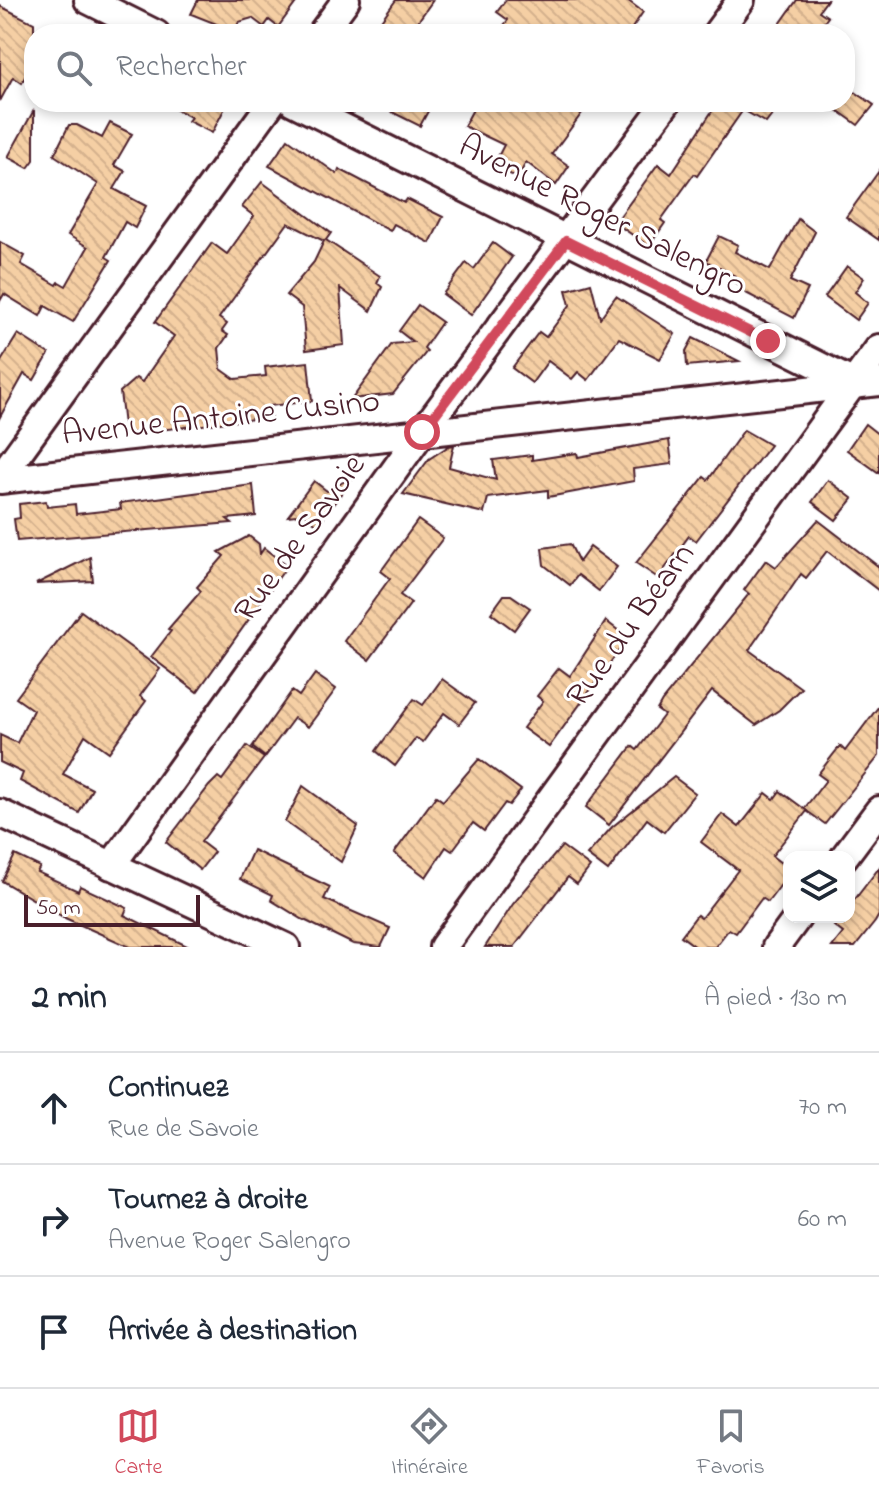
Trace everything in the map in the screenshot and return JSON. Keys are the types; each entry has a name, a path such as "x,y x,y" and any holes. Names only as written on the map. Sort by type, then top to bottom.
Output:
{"street":[{"path":"88,0 136,24"},
{"path":"328,24 346,0"},
{"path":"723,24 741,0"},
{"path":"0,479 265,112"},
{"name":"Avenue Roger Salengro","path":"313,112 566,241 866,382 879,396"},
{"name":"Rue de Savoie","path":"111,866 422,432 660,112"},
{"name":"Rue du Béarn","path":"443,947 866,382 879,348"},
{"name":"Avenue Antoine Cusino","path":"0,479 866,382"},
{"path":"848,851 879,810"},
{"path":"0,813 286,947"},
{"path":"776,947 794,923"}],"building":[{"path":"198,0 298,0 280,24 269,20 266,24 260,24 252,18 238,24 216,24 191,14"},
{"path":"396,0 433,0 416,24 378,24"},
{"path":"506,0 627,0 643,12 635,24 505,24 508,20 497,12"},
{"path":"797,0 827,0 819,11 828,17 823,24 780,24"},
{"path":"0,6 34,24 24,24 24,79 22,83 13,77 0,101"},
{"path":"855,92 874,105 858,125 840,112 855,112"},
{"path":"34,112 34,160 28,168 8,157"},
{"path":"181,112 223,112 212,133 188,121 191,117"},
{"path":"392,112 428,112 420,126"},
{"path":"472,112 583,112 552,154 569,166 556,185 526,162 518,178 493,166 504,145 464,126"},
{"path":"711,112 742,112 697,176 694,174 661,220 665,223 649,246 615,223 658,164 671,174"},
{"path":"747,112 774,112 766,123"},
{"path":"110,123 132,134 114,165 125,171 114,189 146,206 135,228 125,222 106,257 111,260 73,322 45,306 40,316 4,294 0,301 0,242 25,256 21,264 57,285 59,282 66,286 88,247 68,235 98,184 54,155 69,125 77,125 102,138"},
{"path":"288,139 337,174 339,169 404,203 407,199 443,217 430,243 394,224 390,231 269,166"},
{"path":"879,171 879,240 846,217"},
{"path":"262,182 331,233 326,240 380,276 377,283 382,287 371,311 340,288 344,345 306,350 302,307 286,295 314,262 324,241 288,223 219,318 227,324 222,331 228,335 219,348 221,369 235,379 266,376 265,367 308,362 312,401 269,406 271,417 125,434 120,392 136,378 142,382 174,336 155,322 212,243 227,254 254,216 242,207"},
{"path":"798,219 815,232 790,281 808,289 794,318 742,291 744,287 732,281 735,276 706,261 719,236 738,245 735,252 770,270"},
{"path":"493,243 512,257 471,315 443,294 466,263 474,269"},
{"path":"847,266 864,278 855,292 868,303 856,320 825,297"},
{"path":"591,283 600,318 616,296 675,334 660,359 619,338 588,380 578,372 572,379 548,361 532,383 512,368 539,332 546,337 570,305 566,290"},
{"path":"418,305 442,322 424,348 427,351 393,394 352,399 392,344 413,342 399,331"},
{"path":"18,334 49,354 34,380 24,374 0,417 0,363"},
{"path":"693,338 739,361 687,366 686,351"},
{"path":"865,424 879,435 879,473 847,450"},
{"path":"744,430 770,445 696,541 689,536 658,578 636,563 704,477 708,480"},
{"path":"669,440 672,464 633,469 634,481 548,497 548,490 488,498 484,513 403,494 429,459 449,446 454,445 449,467 496,480 493,460 532,455 532,460 577,453 578,457"},
{"path":"354,476 318,525 304,514 288,516 314,481 327,491"},
{"path":"828,480 853,499 836,520 812,502"},
{"path":"253,485 256,516 227,519 232,523 17,541 14,519 20,518 19,504 46,501 47,507 75,504 76,514 121,509 120,503"},
{"path":"418,520 443,538 400,595 411,603 369,660 344,641 390,578 381,571"},
{"path":"818,520 879,567 879,591 827,551 806,578 801,574 749,650 801,688 779,710 756,725 712,691 609,825 586,807 632,746 637,750 664,715 657,710 662,701 749,594 744,590 766,560 776,567"},
{"path":"249,536 259,544 260,554 264,548 287,566 197,692 151,657 171,631 168,629 201,591 197,587 224,556 219,552"},
{"path":"570,544 579,562 590,547 617,567 599,591 578,575 570,585 544,565 542,548"},
{"path":"90,557 93,581 36,584"},
{"path":"504,595 511,595 530,608 514,630 491,613"},
{"path":"81,611 160,669 140,696 146,701 109,752 85,735 63,774 92,789 79,813 20,781 23,773 0,762 0,735 17,743 33,710 16,698"},
{"path":"606,621 628,638 549,747 523,728 543,701 537,696 559,668 570,676"},
{"path":"315,674 336,689 308,727 294,718 265,757 252,747 292,691 299,696"},
{"path":"442,679 475,703 459,724 444,713 423,742 416,738 395,766 376,751 414,699 423,705"},
{"path":"879,706 879,756 825,824 804,809 826,780 818,774 840,746 845,751"},
{"path":"247,746 264,758 201,842 214,852 200,870 166,842 209,786 218,777 222,780"},
{"path":"479,759 521,790 509,805 505,803 484,831 473,823 452,851 446,847 426,877 394,853 436,796 443,801"},
{"path":"674,777 695,793 664,832 647,819 608,871 587,855 612,827"},
{"path":"303,786 358,826 341,862 285,822"},
{"path":"780,791 807,811 772,856 783,864 783,882 768,902 762,898 736,933 729,929 715,947 696,947 681,936 697,915 701,918 738,870 701,842 722,814 739,827 766,793 774,799"},
{"path":"562,846 590,867 577,884 568,877 514,947 485,947 513,904"},
{"path":"253,850 330,887 324,899 390,928 381,947 353,944 302,919 271,900 273,895 240,879"},
{"path":"15,855 40,867 37,872 78,891 80,886 127,908 124,915 189,947 130,947 65,918 2,881"},
{"path":"879,868 879,915 875,922 855,947 832,947 843,933 834,926 836,923 855,923 855,899"}],"route":[{"path":"422,432 566,241 768,341"}]}
